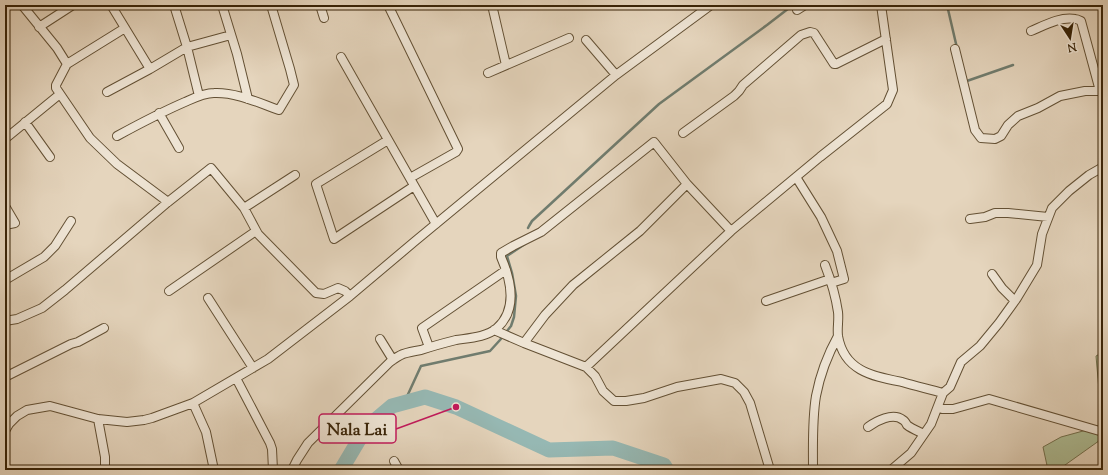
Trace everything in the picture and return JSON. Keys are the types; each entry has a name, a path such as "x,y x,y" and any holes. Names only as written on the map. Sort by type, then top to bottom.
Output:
{"street":[{"path":"22,5 67,64"},
{"path":"39,27 72,5"},
{"path":"111,5 150,69"},
{"path":"174,5 187,47 199,96"},
{"path":"222,5 248,99"},
{"path":"117,136 160,113 199,96 213,93 248,99 279,110 294,85 271,5"},
{"path":"320,5 324,18"},
{"path":"388,5 458,149 456,152 334,239 316,184 388,140"},
{"path":"492,5 506,65"},
{"path":"5,431 9,424 17,416 27,410 50,406 98,419 127,422 152,418 193,402 268,359 350,296 616,75 711,5"},
{"path":"797,10 805,5"},
{"path":"586,367 731,231 887,104 893,90 881,5"},
{"path":"955,50 975,130 981,138 995,139 1001,136 1008,125 1018,116 1038,108 1060,96 1085,91 1102,91 1081,21 1075,19 1063,19 1054,21 1031,31"},
{"path":"125,28 67,64 56,86 90,138 117,164 168,202"},
{"path":"683,133 734,96 743,85 801,35 810,32 814,33 834,64 886,39"},
{"path":"107,92 187,47 231,35"},
{"path":"488,73 569,38"},
{"path":"586,40 616,75"},
{"path":"341,57 436,224"},
{"path":"5,139 60,94"},
{"path":"160,113 179,148"},
{"path":"25,122 50,158"},
{"path":"292,470 308,443 368,382 390,362 404,354 486,334 497,328 505,318 510,306 510,283 501,253 541,232 654,142 687,184 731,231"},
{"path":"891,470 911,453 931,424 943,393 950,387 961,362 980,346 1015,301 1037,265 1042,234 1052,208 1069,191 1089,175 1103,167"},
{"path":"5,321 17,319 42,308 168,202 211,168 244,208 256,232 316,293 324,294 338,288 345,291 350,296"},
{"path":"244,208 295,175"},
{"path":"766,301 830,281 844,279 837,251 821,217 796,177"},
{"path":"524,343 545,315 574,285 640,231 687,184"},
{"path":"5,206 15,223 5,225"},
{"path":"970,219 996,213 1048,217"},
{"path":"5,280 44,257 55,246 71,221"},
{"path":"169,291 256,232"},
{"path":"825,265 838,311 838,336 847,359 858,369 875,376 943,393"},
{"path":"429,347 422,328 506,270"},
{"path":"992,274 1002,288 1015,301"},
{"path":"208,298 252,368"},
{"path":"5,377 104,328"},
{"path":"494,330 586,367 594,376 603,391 614,401 644,398 677,387 721,380 735,383 744,392 750,403 770,470"},
{"path":"813,470 816,395 829,353 838,336"},
{"path":"380,339 393,360"},
{"path":"236,378 270,443 272,449 273,470"},
{"path":"938,407 953,409 989,399 1103,432"},
{"path":"193,402 206,432 212,470"},
{"path":"5,420 17,416"},
{"path":"868,427 875,422 893,417 903,420 914,430 924,434"},
{"path":"98,419 105,458 105,470"},
{"path":"394,461 399,470"}],"green space":[{"path":"1103,352 1103,404 1099,390 1096,356"},
{"path":"1103,423 1103,438 1058,470 1048,470 1043,447 1061,437 1094,428"}],"waterway":[{"path":"528,228 532,221 659,104 793,5"},
{"path":"947,5 957,48"},
{"path":"964,82 1013,65"},
{"path":"404,403 421,366 490,351 511,326 514,317 516,296 507,256 525,244"},
{"path":"341,470 366,428 392,406 425,397 456,407 549,450 613,448 664,465 667,470"}],"place":[{"name":"Nala Lai","path":"456,407"}]}
